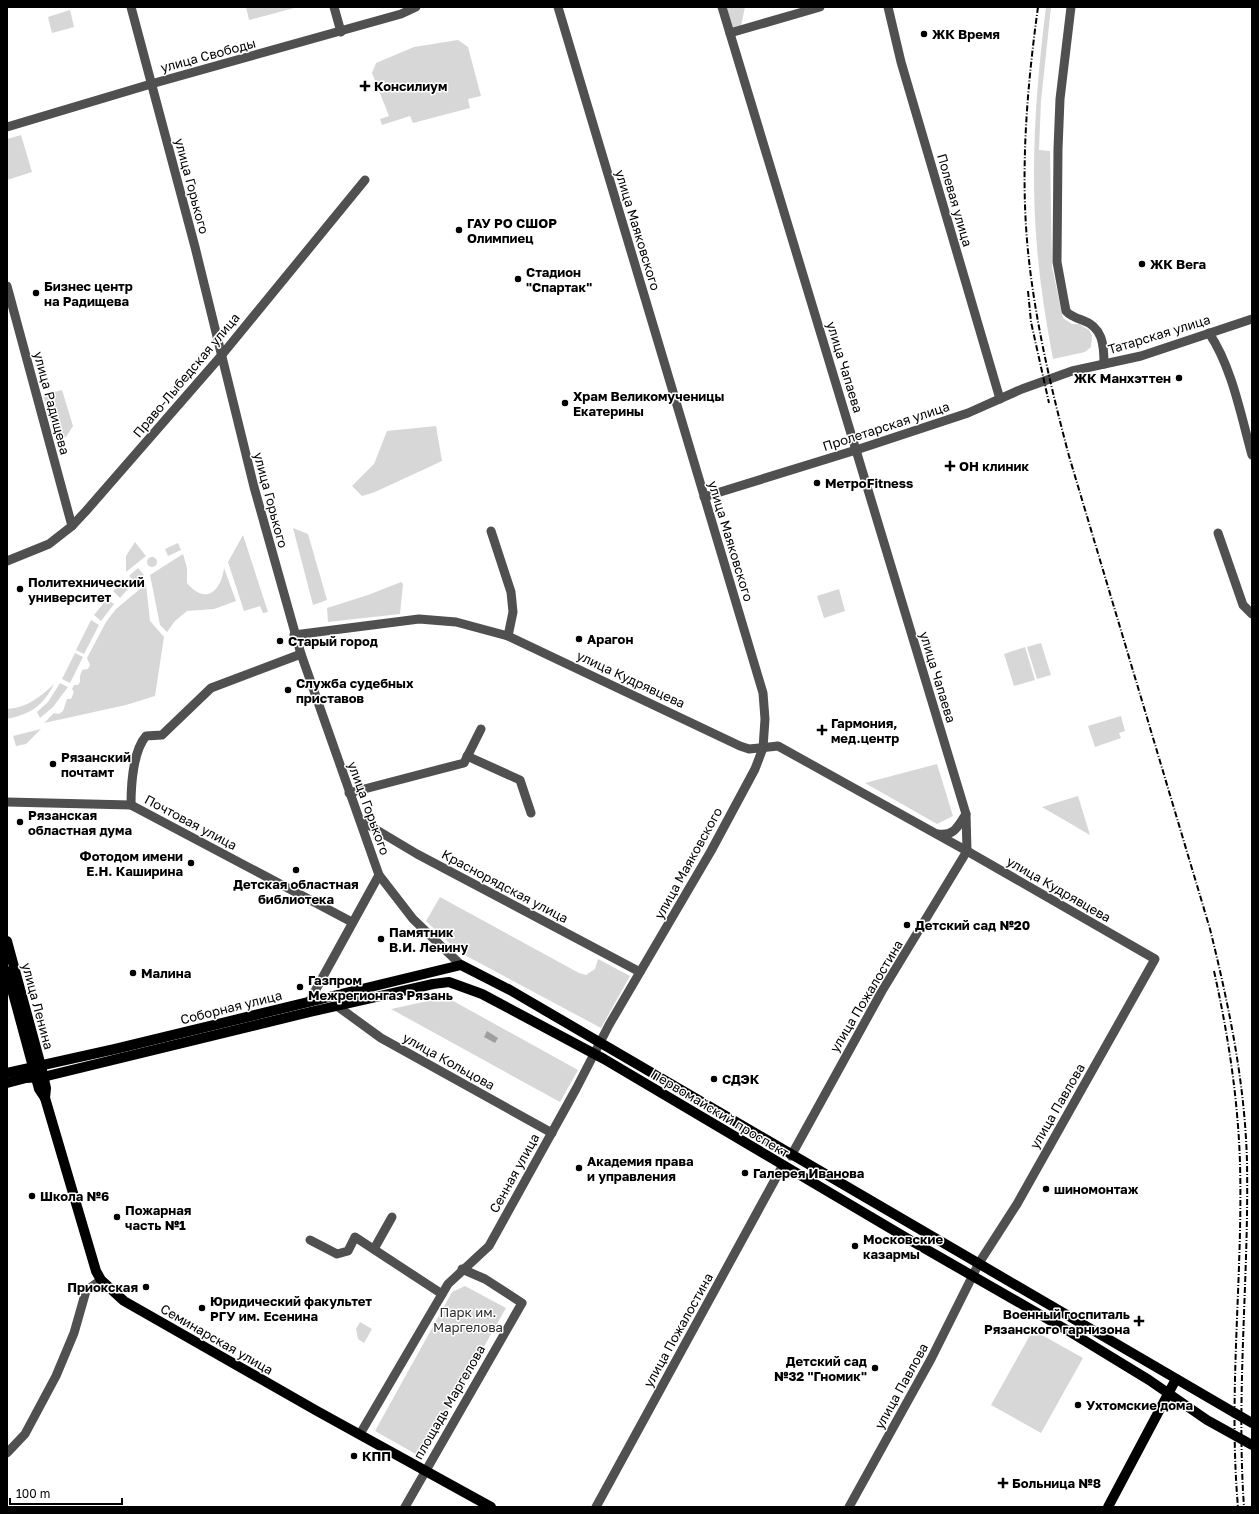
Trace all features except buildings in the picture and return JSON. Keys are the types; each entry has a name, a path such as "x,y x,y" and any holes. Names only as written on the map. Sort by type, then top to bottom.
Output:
{"main road":[{"name":"улица Ленина","path":"7,941 39,1078"},
{"name":"Первомайский проспект","path":"461,965 510,990 791,1156 1089,1326 1252,1423"},
{"name":"Соборная улица","path":"7,1073 461,965"},
{"name":"улица Ленина","path":"7,971 37,1066"},
{"name":"Первомайский проспект","path":"449,982 482,994 594,1054 783,1166 973,1275 1144,1377 1207,1420 1252,1445"},
{"name":"Соборная улица","path":"7,1083 39,1078 337,1006 433,984 449,982"},
{"name":"Семинарская улица","path":"39,1078 46,1088 45,1098 96,1271 101,1280 124,1300 491,1507"},
{"path":"1108,1507 1176,1379"}],"street":[{"name":"улица Горького","path":"131,7 195,247 268,542 300,654 379,875 413,919 461,965"},
{"path":"334,7 341,32"},
{"name":"улица Свободы","path":"7,127 151,84 341,32 401,14 416,7"},
{"name":"улица Маяковского","path":"558,7 763,693 765,719 764,748 755,769 711,851 594,1054"},
{"name":"улица Чапаева","path":"722,7 966,814 967,851"},
{"path":"730,33 820,7"},
{"name":"Полевая улица","path":"888,7 901,62 1000,399"},
{"path":"1071,7 1060,99 1057,262 1066,311 1074,317 1090,322 1098,331 1104,346 1104,364"},
{"name":"Право-Лыбедская улица","path":"7,562 49,544 72,526 221,356 366,180"},
{"name":"улица Радищева","path":"7,286 72,526"},
{"name":"Татарская улица","path":"1072,371 1141,356 1252,319"},
{"path":"1209,333 1220,350 1240,409 1252,455"},
{"name":"Пролетарская улица","path":"704,497 856,450 968,413 1022,389 1072,371"},
{"path":"491,531 511,592 513,612 508,636"},
{"path":"1218,533 1243,605 1252,614"},
{"name":"улица Кудрявцева","path":"294,635 419,619 456,622 508,636 740,746 748,749 778,746 937,834 1155,959"},
{"path":"132,805 131,787 140,742 146,736 162,735 211,688 300,654"},
{"path":"349,793 464,762 481,729"},
{"path":"467,756 520,780 531,813"},
{"name":"Почтовая улица","path":"7,802 132,805 348,920"},
{"path":"937,834 952,834 957,829 966,814"},
{"name":"Краснорядская улица","path":"360,820 417,854 640,972"},
{"path":"950,842 959,841 967,831"},
{"name":"улица Пожалостина","path":"791,1156 882,991 967,851"},
{"path":"309,1002 379,875"},
{"name":"улица Павлова","path":"979,1264 1038,1166 1155,959"},
{"name":"улица Кольцова","path":"337,1006 380,1038 552,1133"},
{"name":"Сенная улица","path":"360,1434 448,1284 462,1269 489,1246 594,1054"},
{"name":"улица Пожалостина","path":"596,1507 783,1166"},
{"path":"374,1249 392,1217"},
{"path":"310,1240 338,1254 348,1251 355,1237 442,1294"},
{"path":"973,1275 979,1264"},
{"name":"площадь Маргелова","path":"425,1471 522,1302 485,1279 462,1269"},
{"name":"улица Павлова","path":"849,1507 931,1359 973,1275"},
{"path":"7,1453 25,1434 56,1376 74,1333 86,1291 101,1280"},
{"path":"405,1507 425,1471"}],"green space":[{"path":"246,7 298,7 249,20"},
{"path":"725,7 745,7 741,26 731,30"},
{"path":"1046,7 1051,7 1041,101 1039,150 1050,151 1052,267 1063,318 1072,324 1079,324 1089,330 1092,336 1091,347 1085,352 1053,359 1040,275 1034,187 1035,127 1039,67"},
{"path":"70,10 74,27 52,33 48,17"},
{"path":"458,40 468,47 481,96 468,99 470,108 413,123 410,116 382,125 380,119 389,116 372,73 376,63 414,47"},
{"path":"21,135 32,172 7,180 7,139"},
{"path":"62,390 73,426 66,437 56,440 43,395"},
{"path":"436,426 442,461 375,492 362,496 352,486 374,464 387,431"},
{"path":"293,528 308,534 327,600 313,605"},
{"path":"243,535 268,612 263,613 260,606 244,611 228,562"},
{"path":"135,542 146,556 126,572 126,556"},
{"path":"178,543 181,550 168,556 165,549"},
{"path":"183,554 187,568 187,583 194,590 200,593 211,593 219,584 224,568 236,601 214,609 187,611 175,621 167,632 160,625 150,575"},
{"path":"150,557 154,557 156,558 156,566 150,567 147,564 147,560"},
{"path":"138,568 144,575 135,582 129,576"},
{"path":"401,582 403,584 400,614 328,622 327,608 368,595"},
{"path":"122,583 128,589 120,598 113,591"},
{"path":"146,584 150,621 164,637 155,696 126,705 44,723 54,713 59,714 63,711 67,699 71,699 74,692 72,689 74,685 78,685 80,682 82,670 88,669 90,665 87,658 106,622 116,609"},
{"path":"839,589 845,611 824,618 817,596"},
{"path":"107,599 114,604 101,621 94,615"},
{"path":"91,620 99,625 84,654 76,650"},
{"path":"1041,643 1051,675 1037,679 1027,647"},
{"path":"1025,647 1035,680 1014,686 1004,654"},
{"path":"75,653 83,657 70,683 62,679"},
{"path":"60,683 68,687 53,707 40,718 37,712 48,702"},
{"path":"54,684 50,692 41,703 30,712 7,719 7,709 21,706 33,701"},
{"path":"1121,716 1125,731 1119,733 1121,738 1095,747 1088,726"},
{"path":"41,729 26,744 16,746 13,736"},
{"path":"937,764 953,816 937,824 865,783"},
{"path":"1078,796 1090,835 1042,807"},
{"path":"440,897 579,973 586,975 595,969 598,959 630,976 601,1028 459,952 426,921"},
{"path":"446,997 578,1070 560,1102 391,1009"},
{"name":"Парк им. Маргелова","path":"465,1286 506,1308 421,1457 375,1431 452,1292"},
{"path":"360,1322 372,1329 364,1343 358,1339 356,1329"},
{"path":"1033,1330 1083,1358 1041,1433 991,1405"}],"shaded area":[{"path":"487,1031 498,1038 495,1043 484,1037"}],"railway":[{"path":"1038,7 1028,98 1025,190 1028,251 1039,329 1069,456 1210,929 1230,1016 1243,1103 1247,1162 1241,1421 1244,1507"},
{"path":"1028,291 1031,322 1049,403"},
{"path":"1214,971 1232,1066 1239,1139 1240,1249 1235,1378 1235,1464 1238,1507"}],"place":[{"name":"ЖК Время","path":"924,34"},
{"name":"Консилиум","path":"365,86"},
{"name":"ГАУ РО СШОР Олимпиец","path":"459,230"},
{"name":"ЖК Вега","path":"1142,264"},
{"name":"Стадион \"Спартак\"","path":"518,279"},
{"name":"Бизнес центр на Радищева","path":"36,293"},
{"name":"ЖК Манхэттен","path":"1179,378"},
{"name":"Храм Великомученицы Екатерины","path":"565,403"},
{"name":"ОН клиник","path":"950,466"},
{"name":"МетроFitness","path":"817,483"},
{"name":"Политехнический университет","path":"20,589"},
{"name":"Арагон","path":"579,639"},
{"name":"Старый город","path":"280,641"},
{"name":"Служба судебных приставов","path":"288,690"},
{"name":"Гармония, мед.центр","path":"822,730"},
{"name":"Рязанский почтамт","path":"53,764"},
{"name":"Рязанская областная дума","path":"20,822"},
{"name":"Фотодом имени Е.Н. Каширина","path":"191,863"},
{"name":"Детская областная библиотека","path":"296,870"},
{"name":"Детский сад №20","path":"907,925"},
{"name":"Памятник В.И. Ленину","path":"381,939"},
{"name":"Малина","path":"133,973"},
{"name":"Газпром Межрегионгаз Рязань","path":"300,987"},
{"name":"СДЭК","path":"714,1079"},
{"name":"Академия права и управления","path":"579,1168"},
{"name":"Галерея Иванова","path":"745,1173"},
{"name":"шиномонтаж","path":"1046,1189"},
{"name":"Школа №6","path":"32,1196"},
{"name":"Пожарная часть №1","path":"117,1217"},
{"name":"Московские казармы","path":"855,1246"},
{"name":"Приокская","path":"146,1287"},
{"name":"Юридический факультет РГУ им. Есенина","path":"202,1308"},
{"name":"Военный госпиталь Рязанского гарнизона","path":"1139,1321"},
{"name":"Детский сад №32 \"Гномик\"","path":"875,1368"},
{"name":"Ухтомские дома","path":"1078,1405"},
{"name":"КПП","path":"354,1456"},
{"name":"Больница №8","path":"1003,1483"}]}
